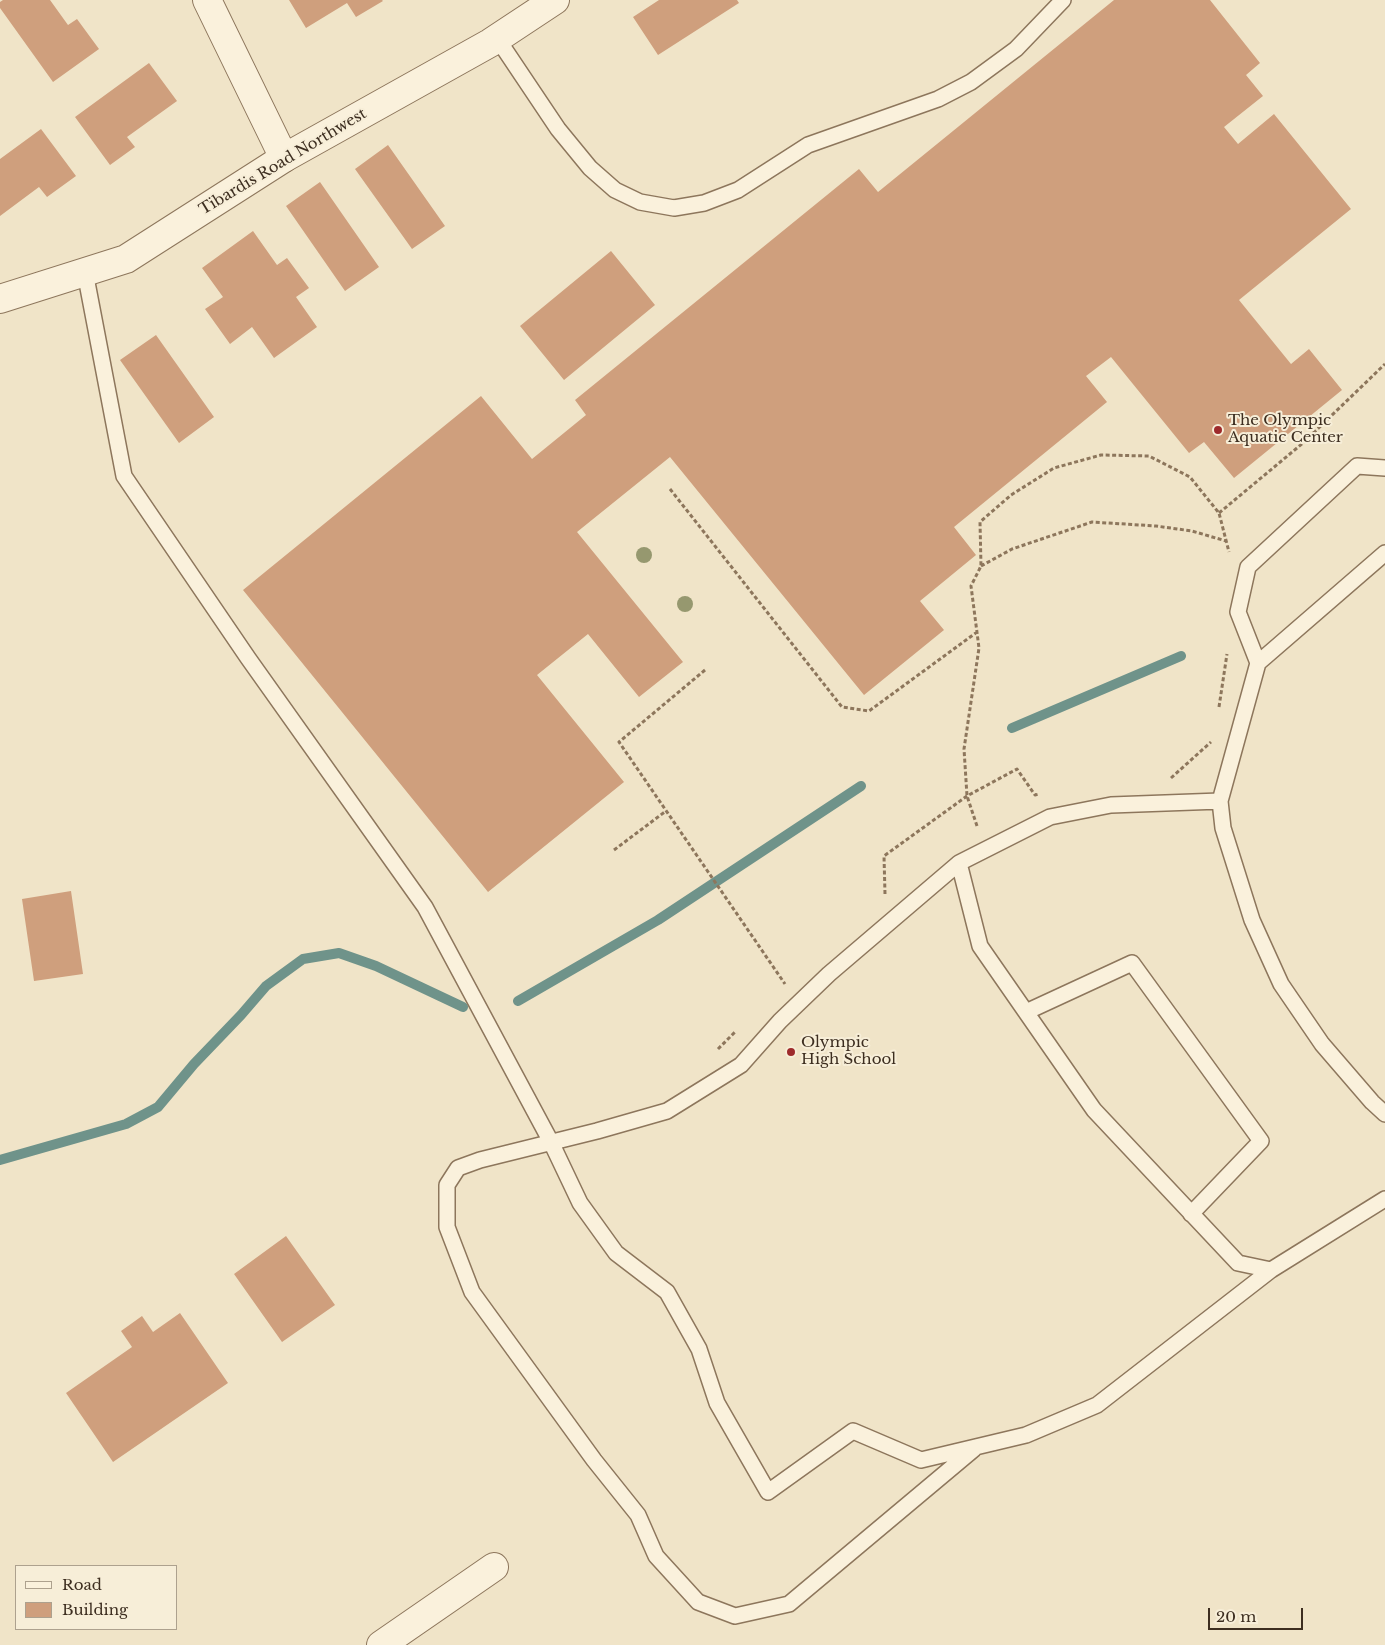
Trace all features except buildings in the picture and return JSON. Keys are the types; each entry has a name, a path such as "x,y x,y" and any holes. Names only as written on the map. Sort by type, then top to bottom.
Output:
{"street":[{"path":"207,0 284,158"},
{"name":"Tibardis Road Northwest","path":"0,299 126,258 284,158 497,38 555,0"},
{"path":"381,1645 494,1567"}],"lane":[{"path":"497,38 558,129 590,168 615,190 640,202 674,208 704,203 738,190 808,146 938,99 971,82 1016,49 1063,0"},
{"path":"85,272 124,476 248,658 426,907 552,1142 580,1203 616,1252 667,1292 699,1349 717,1403 768,1492 853,1431 921,1460 1026,1435 1097,1405 1271,1270 1385,1198"},
{"path":"1258,663 1238,612 1248,567 1357,466 1385,468"},
{"path":"1385,553 1258,663 1220,802 1223,828 1252,920 1281,984 1322,1044 1372,1102 1385,1114"},
{"path":"976,1447 789,1604 735,1616 698,1602 656,1556 638,1515 594,1460 472,1292 447,1227 447,1185 458,1168 480,1160 667,1111 741,1065 780,1021 830,974 959,863 1050,817 1110,806 1220,802"},
{"path":"959,863 980,946 1094,1110 1238,1263 1271,1270"},
{"path":"1026,1012 1132,963 1261,1141 1191,1214"}],"path":[{"path":"1219,513 1303,443 1385,364"},
{"path":"983,852 967,796 964,749 979,648 971,586 981,566 980,522 1011,495 1054,468 1101,455 1149,456 1190,477 1219,513 1230,553"},
{"path":"670,489 842,707 869,711 977,632"},
{"path":"981,566 1012,549 1092,522 1156,526 1192,531 1226,541"},
{"path":"1218,712 1227,656 1226,647"},
{"path":"706,670 619,742 785,984"},
{"path":"1170,778 1213,740"},
{"path":"879,900 885,894 884,856 967,796 1017,768 1035,795 1045,794"},
{"path":"614,850 666,811"},
{"path":"778,991 792,978"},
{"path":"716,1050 737,1030"}],"waterway":[{"path":"1012,728 1181,656"},
{"path":"518,1001 658,920 861,786"},
{"path":"0,1160 126,1124 158,1107 194,1064 266,986 303,959 339,953 376,966 463,1007"}],"place":[{"name":"The Olympic Aquatic Center","path":"1218,430"},
{"name":"Olympic High School","path":"791,1052"}]}
